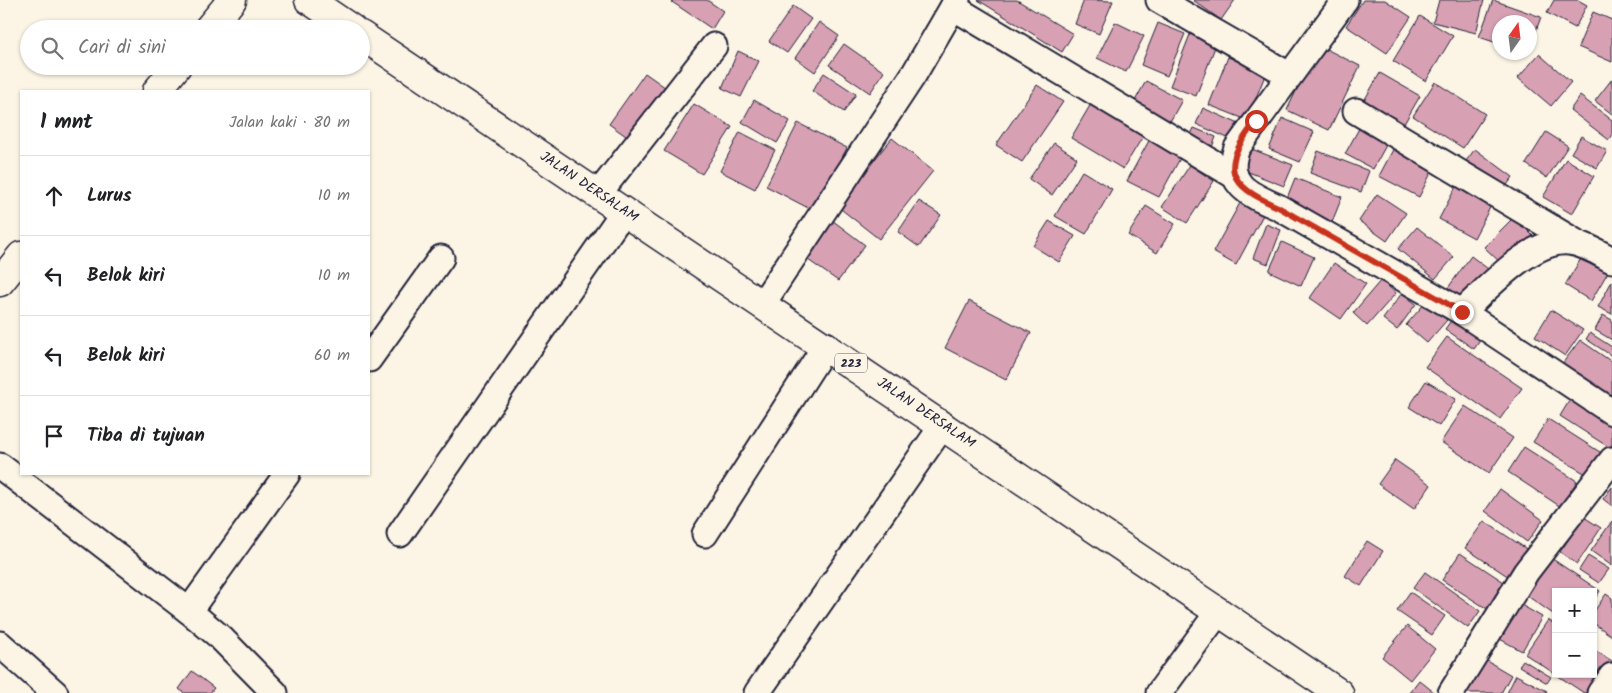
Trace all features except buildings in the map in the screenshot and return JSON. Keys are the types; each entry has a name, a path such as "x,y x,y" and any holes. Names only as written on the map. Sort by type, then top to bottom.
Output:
{"main road":[{"path":"215,20 232,0"},
{"path":"309,0 339,20"},
{"name":"JALAN DERSALAM","path":"370,41 763,303 1339,693"},
{"path":"158,90 170,75"},
{"path":"0,282 20,257"}],"street":[{"path":"1159,0 1289,75"},
{"path":"1235,176 1234,159 1237,148 1345,0"},
{"path":"763,303 914,74 955,3 1235,176 1241,186 1252,195 1278,207 1462,312 1612,412"},
{"path":"598,193 714,46"},
{"path":"1356,111 1577,243 1612,260"},
{"path":"400,534 624,210"},
{"path":"1462,312 1512,267 1537,250 1556,242 1577,243"},
{"path":"370,358 441,258"},
{"path":"705,534 826,346"},
{"path":"757,693 943,425"},
{"path":"1451,693 1526,572 1612,460"},
{"path":"0,466 189,611 220,637 275,693"},
{"path":"189,611 286,475"},
{"path":"1159,693 1219,611"},
{"path":"0,644 55,693"},
{"path":"1600,693 1612,676"}],"route":[{"path":"1256,121 1237,148 1235,154 1234,171 1241,186 1252,195 1278,207 1462,312"}]}
